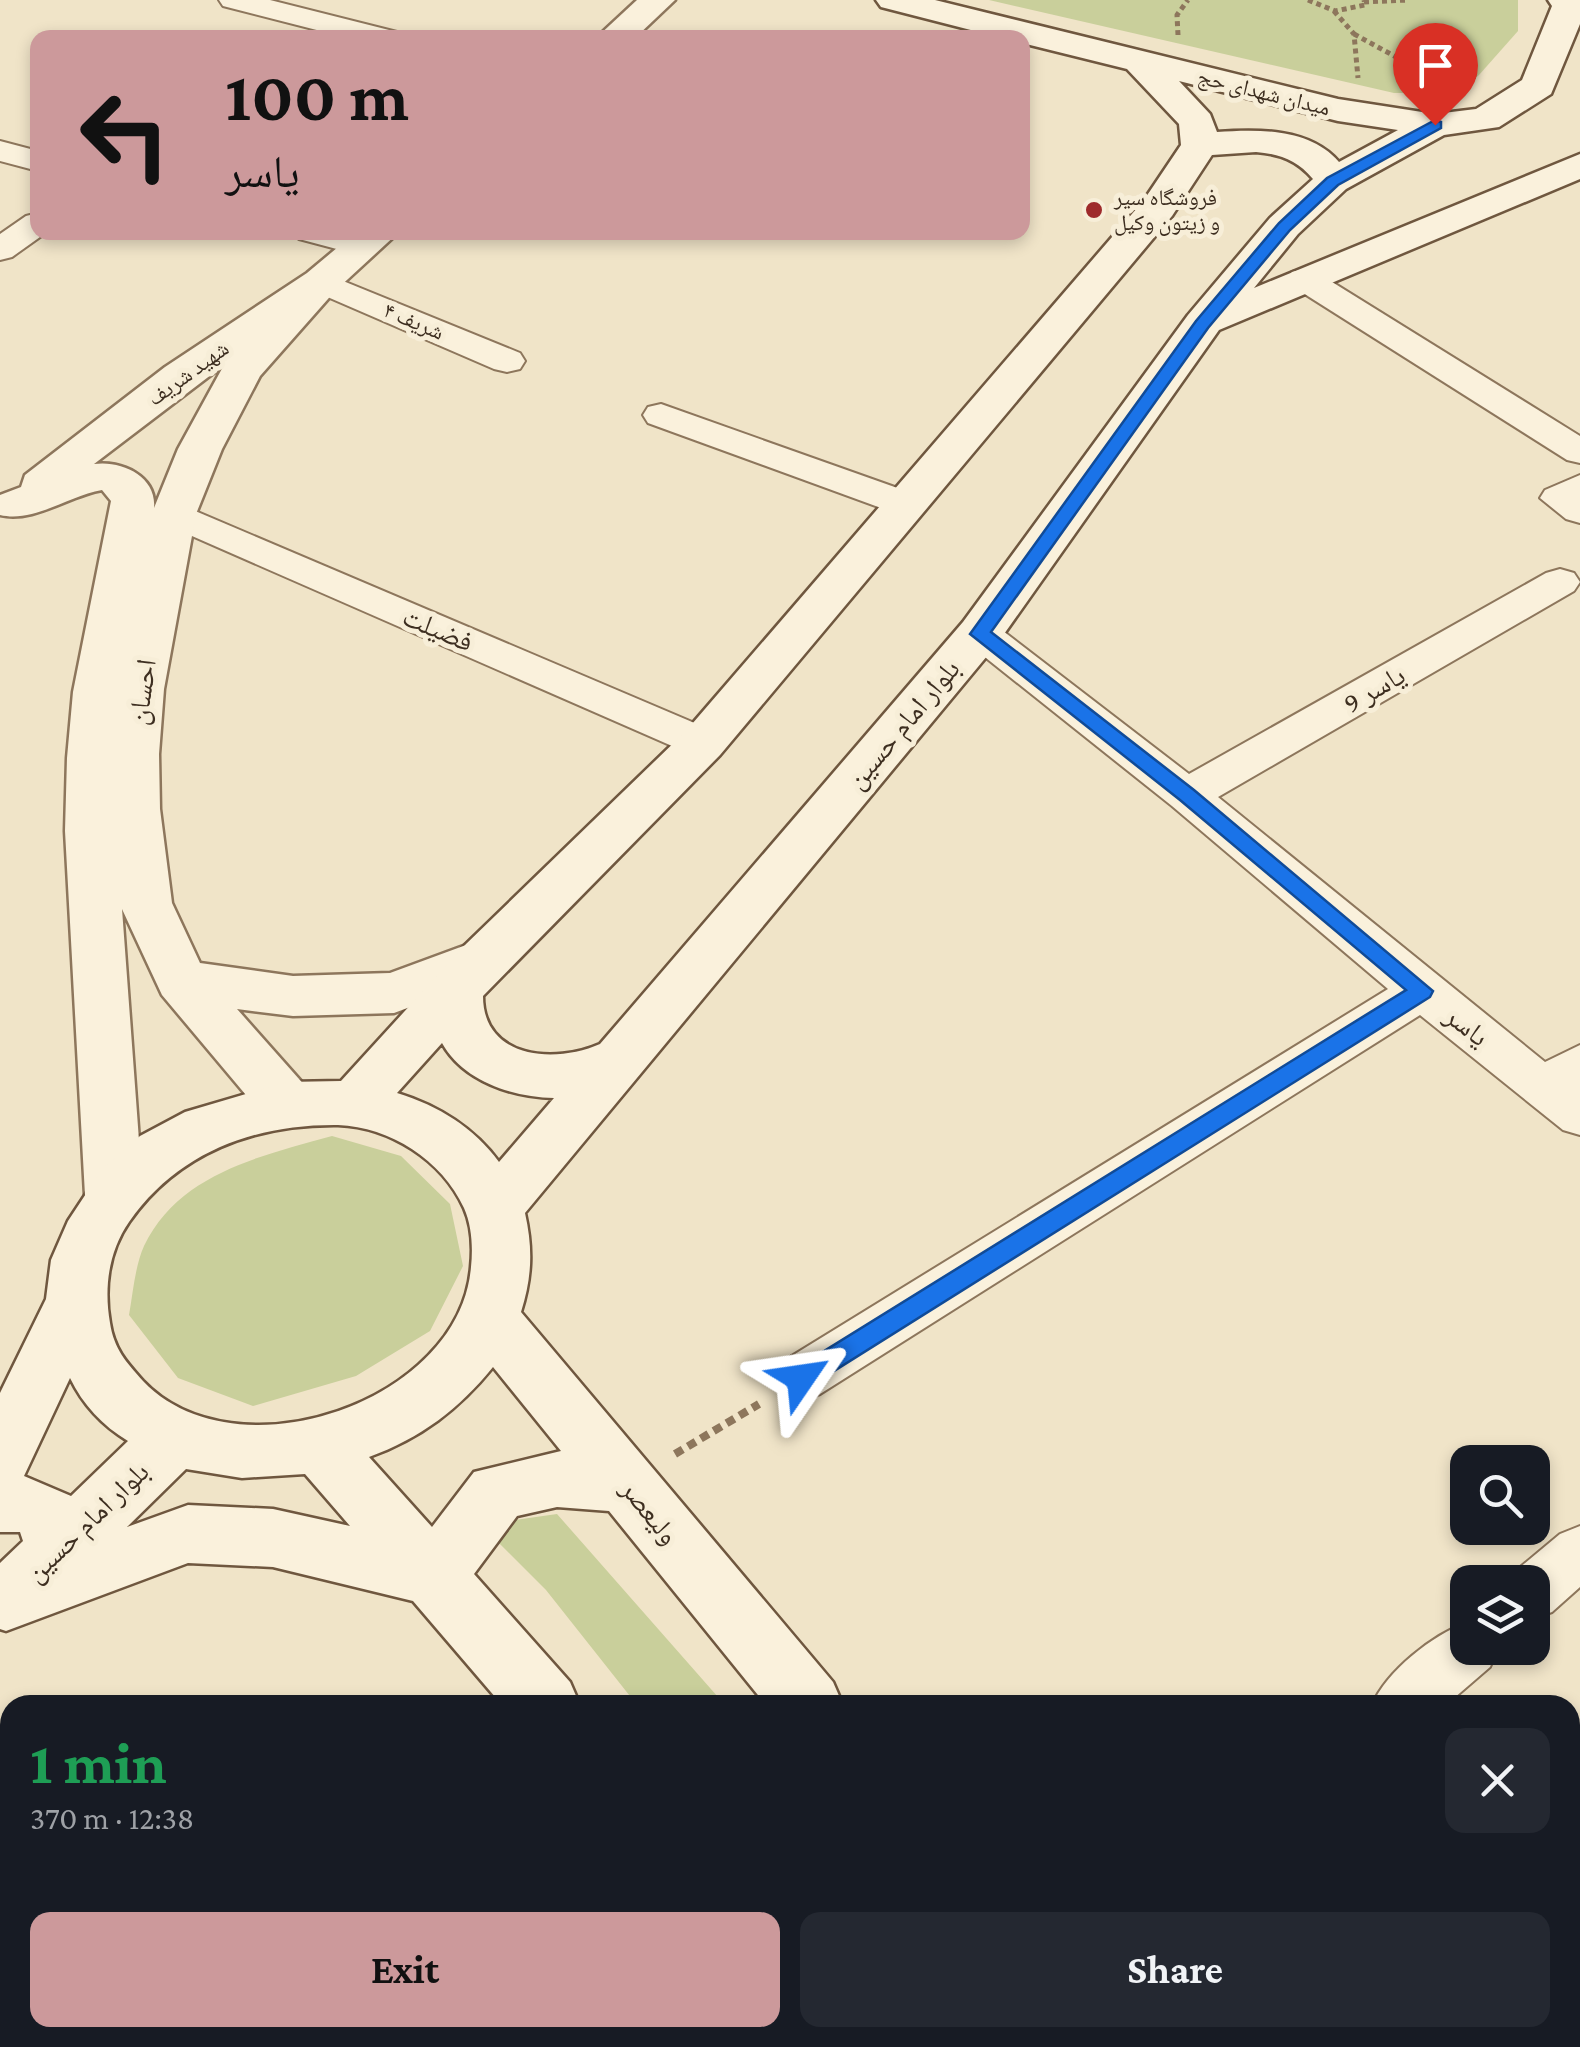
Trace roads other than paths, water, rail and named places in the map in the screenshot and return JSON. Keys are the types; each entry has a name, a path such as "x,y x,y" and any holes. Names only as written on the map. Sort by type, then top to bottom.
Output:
{"main road":[{"name":"میدان شهدای حج","path":"893,0 1014,30"},
{"path":"1448,125 1486,119 1539,82 1572,4"},
{"name":"میدان شهدای حج","path":"1030,34 1362,114 1448,125 1580,163"},
{"path":"354,1104 471,976 703,743 1158,208 1200,144 1197,122 1140,61"},
{"name":"بلوار امام حسین","path":"496,1206 980,634 1202,324 1284,226 1333,182 1448,125"},
{"path":"1200,144 1249,140 1295,146 1323,163 1333,182"},
{"path":"1202,324 1580,163"},
{"name":"شهید شریف","path":"114,441 371,240"},
{"name":"احسان","path":"287,1104 181,981 146,903 135,809 134,754 140,689 174,514 200,448 241,371 321,282"},
{"path":"8,511 70,482 114,441 159,413 183,420 198,432 200,448"},
{"name":"احسان","path":"114,441 133,501 97,692 91,831 114,1195"},
{"path":"181,981 293,996 394,993 471,976"},
{"path":"471,976 458,1022 475,1049 504,1067 542,1076 583,1074 620,1060"},
{"path":"0,1459 74,1304 83,1248 114,1195 160,1152 219,1121 287,1104 354,1104 416,1122 465,1156 496,1206 506,1260 490,1319 452,1374 392,1418 320,1446 243,1452 175,1438 121,1404 98,1374 86,1358 74,1304"},
{"name":"ولیعصر","path":"490,1319 801,1695"},
{"name":"بلوار امام حسین","path":"3,1605 58,1546 175,1438"},
{"path":"320,1446 537,1695"},
{"path":"434,1576 497,1492 557,1479 627,1484"},
{"path":"0,1503 14,1501 46,1513 58,1546"},
{"path":"3,1605 188,1534 273,1538 434,1576"}],"street":[{"path":"234,0 354,30"},
{"path":"0,151 30,158"},
{"path":"0,250 30,229"},
{"path":"1304,279 1580,452"},
{"name":"شریف ۴","path":"321,282 507,361"},
{"path":"661,415 906,504"},
{"name":"فضیلت","path":"174,514 703,743"},
{"name":"یاسر 9","path":"1187,795 1560,582"},
{"name":"یاسر","path":"980,634 1187,795 1422,991 1568,1089"},
{"path":"801,1378 1422,991"},
{"path":"1550,1578 1580,1552"},
{"path":"1414,1695 1450,1664"}],"place":[{"name":"فروشگاه سیر و زیتون وکیل","path":"1094,210"}]}
